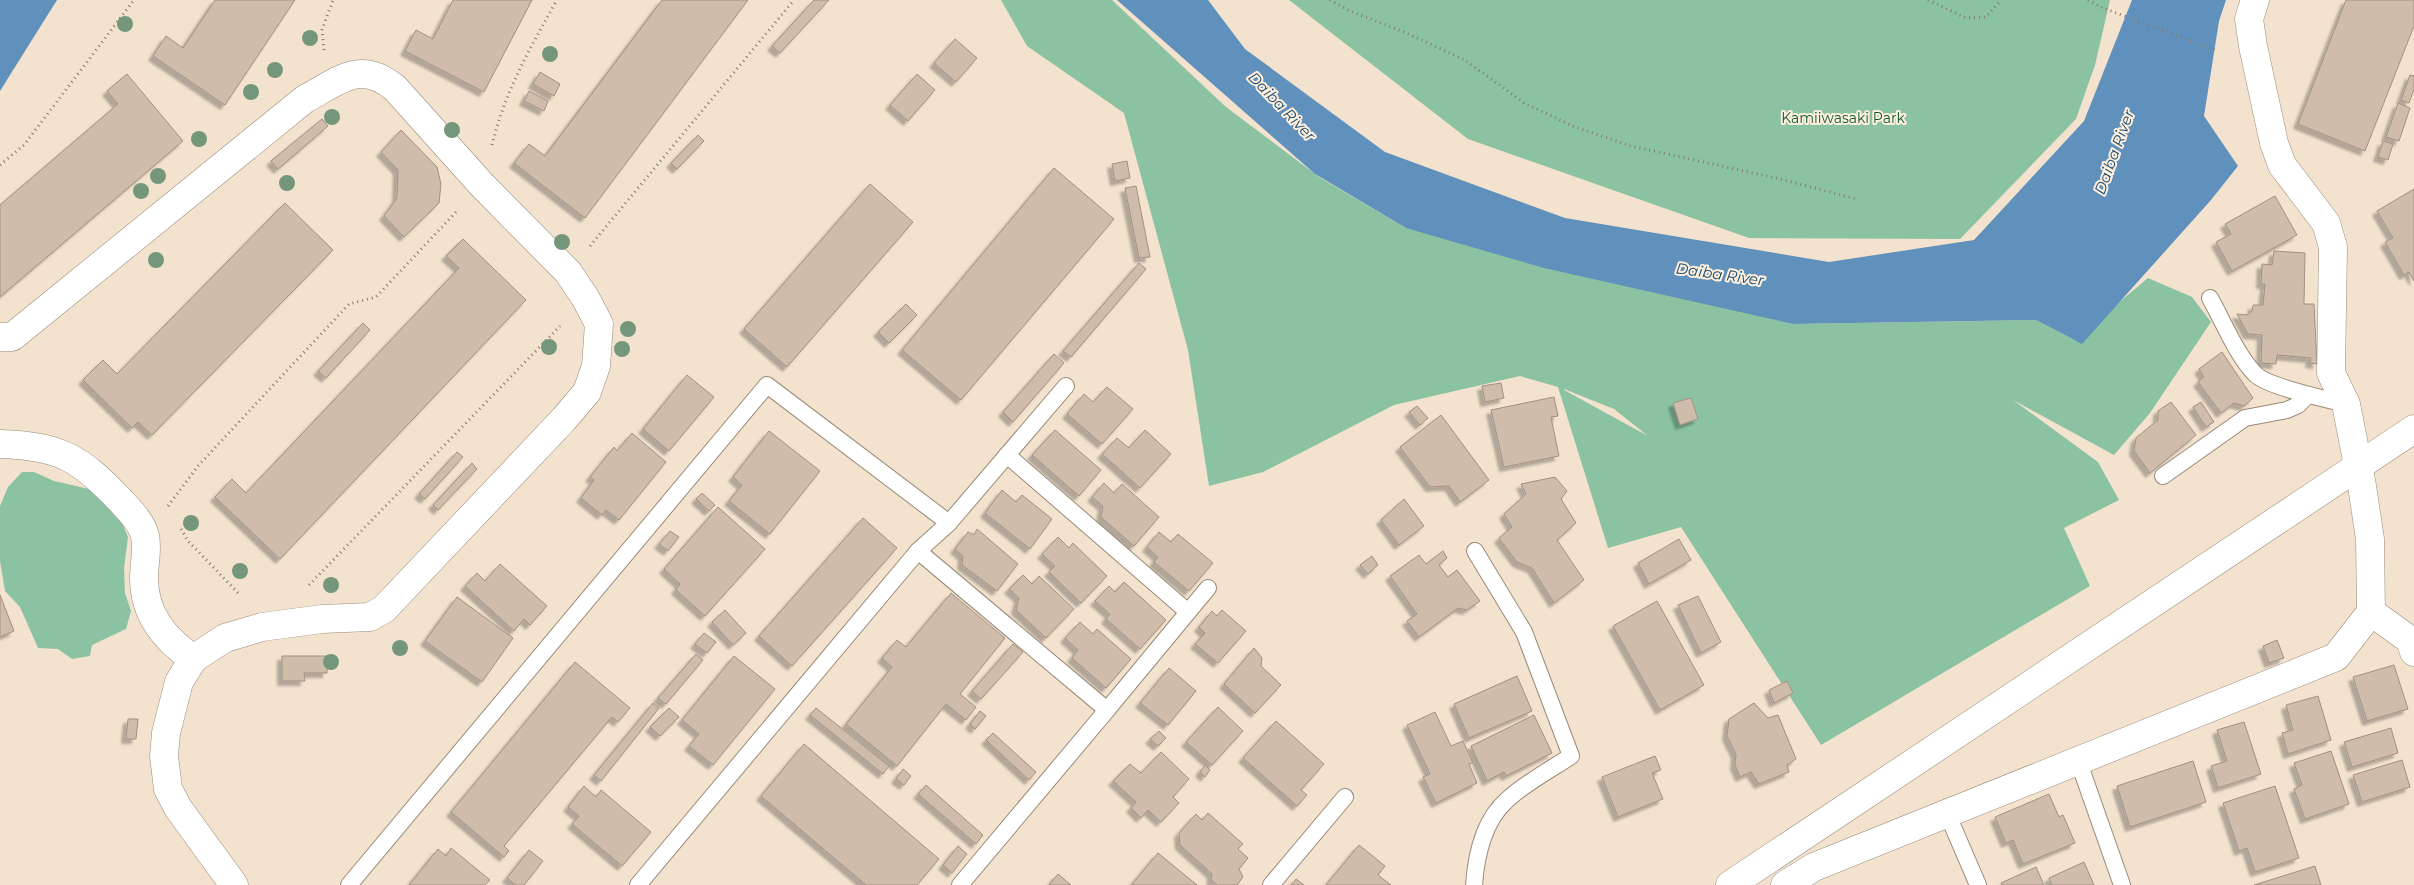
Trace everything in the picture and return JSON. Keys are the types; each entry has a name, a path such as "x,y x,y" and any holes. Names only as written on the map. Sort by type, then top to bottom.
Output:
{"street":[{"path":"1785,885 1814,867 2336,657 2371,612 2370,539 2346,404 2331,373 2333,247 2326,222 2282,165 2274,143 2249,19 2255,0"},
{"path":"0,337 12,337 305,99 352,73 372,74 384,79 395,88 482,185 568,272 586,299 599,324 596,366 587,392 384,609 370,617 322,619 262,626 225,638 193,659 179,682 166,733 164,756 168,789 178,808 234,885"},
{"path":"1730,885 2358,468 2414,428"},
{"path":"0,444 30,445 57,451 85,465 122,502 137,520 145,536 144,579 148,602 156,624 166,638 193,659"},
{"path":"2371,612 2410,640 2414,652"}],"lane":[{"path":"2210,298 2245,361 2257,375 2308,394 2346,404"},
{"path":"350,885 767,385 949,523"},
{"path":"638,885 918,551 949,523 1066,386"},
{"path":"2163,476 2245,418 2287,410 2298,405 2308,394"},
{"path":"1007,455 1188,612"},
{"path":"918,551 1107,710"},
{"path":"1474,885 1475,868 1483,837 1506,800 1571,756 1524,632 1475,551"},
{"path":"960,885 1208,588"},
{"path":"2078,760 2122,885"},
{"path":"1271,885 1345,797"},
{"path":"1947,813 1978,885"}],"path":[{"path":"0,165 24,144 134,0"},
{"path":"328,86 322,30 333,0"},
{"path":"145,536 198,466 349,304 376,297 482,185 498,120 512,81 557,0"},
{"path":"568,272 794,0"},
{"path":"1330,0 1350,11 1404,32 1465,60 1524,103 1575,127 1631,146 1776,178 1858,199"},
{"path":"1928,0 1966,18 1986,17 2001,0"},
{"path":"2088,0 2103,8 2219,52"},
{"path":"302,590 586,299"},
{"path":"178,524 188,541 240,595 249,597"},
{"path":"225,638 224,626 240,595"}],"green space":[{"path":"1001,0 1112,0 1226,107 1319,177 1406,228 1793,324 2036,320 2074,340 2148,278 2192,297 2211,322 2150,413 2114,455 2013,400 2098,462 2119,500 2064,528 2090,586 1821,745 1681,527 1608,548 1558,387 1520,376 1394,405 1263,472 1209,486 1188,350 1124,113 1027,46","holes":["1564,389 1614,409 1648,436"]},
{"name":"Kamiiwasaki Park","path":"1289,0 2110,0 2095,65 2076,119 1960,239 1749,238 1468,139"},
{"path":"22,472 34,472 54,481 89,489 119,516 128,537 124,568 125,593 131,611 126,629 92,645 90,656 72,659 58,649 38,648 20,607 5,591 0,561 0,506 8,487"}],"water":[{"path":"0,0 57,0 0,91"},
{"name":"Daiba River","path":"1117,0 1208,0 1245,49 1385,152 1565,218 1829,262 1974,240 2084,121 2132,0 2226,0 2219,21 2204,116 2238,166 2211,200 2082,344 2036,320 1793,324 1544,268 1406,228 1315,174"}],"building":[{"path":"215,0 295,0 225,105 153,56 166,36 183,48"},
{"path":"453,0 532,0 484,92 405,51 416,30 433,39"},
{"path":"662,0 748,0 585,218 514,163 529,144 545,156"},
{"path":"814,0 829,0 780,53 772,46"},
{"path":"2346,0 2414,0 2414,26 2365,151 2298,124"},
{"path":"955,39 977,58 956,82 934,63"},
{"path":"540,72 560,84 554,96 533,84"},
{"path":"127,74 183,141 0,297 0,205 118,104 107,91"},
{"path":"917,74 935,90 908,121 890,105"},
{"path":"2410,75 2414,76 2414,89 2409,103 2401,100"},
{"path":"529,91 548,101 544,111 524,101"},
{"path":"2398,103 2410,108 2399,141 2386,137"},
{"path":"322,119 328,126 278,169 271,161"},
{"path":"401,130 437,167 441,184 439,203 404,237 384,216 397,198 398,170 381,152"},
{"path":"698,135 704,141 677,169 671,163"},
{"path":"2383,141 2393,144 2388,160 2378,157"},
{"path":"1127,161 1130,178 1115,181 1112,164"},
{"path":"1054,168 1114,219 961,400 902,350"},
{"path":"870,184 913,222 787,367 744,329"},
{"path":"1136,186 1150,257 1139,258 1125,188"},
{"path":"2414,189 2414,281 2409,272 2404,275 2385,242 2393,238 2377,211"},
{"path":"2275,196 2297,235 2232,271 2216,242 2231,234 2225,224"},
{"path":"285,203 333,250 152,435 138,422 132,428 83,380 103,360 117,374"},
{"path":"463,239 526,300 280,559 215,497 232,479 246,493 459,268 446,256"},
{"path":"2274,251 2305,253 2304,304 2314,304 2317,364 2310,363 2311,358 2277,355 2276,364 2261,363 2262,335 2248,334 2237,314 2247,315 2252,311 2253,305 2263,305 2265,284 2261,284 2262,264 2272,265"},
{"path":"1139,263 1146,269 1071,357 1063,351"},
{"path":"906,304 917,315 889,343 878,332"},
{"path":"363,323 370,330 326,378 318,371"},
{"path":"2222,352 2253,398 2244,406 2234,403 2221,413 2198,382 2204,377 2199,369"},
{"path":"1054,354 1064,363 1013,422 1003,412"},
{"path":"687,375 714,397 669,451 643,429"},
{"path":"1501,383 1504,398 1485,402 1482,386"},
{"path":"1107,387 1133,409 1102,444 1067,414 1084,394 1093,402"},
{"path":"1554,397 1558,416 1551,417 1559,456 1504,467 1491,410"},
{"path":"1691,398 1698,419 1680,425 1673,403"},
{"path":"2171,402 2196,435 2150,473 2134,451 2136,438 2158,420 2158,411"},
{"path":"2201,402 2214,422 2206,427 2193,407"},
{"path":"1417,406 1428,418 1420,425 1409,412"},
{"path":"1441,415 1489,480 1460,502 1449,486 1430,487 1400,447"},
{"path":"1055,430 1101,470 1079,496 1032,455"},
{"path":"1145,430 1171,454 1140,488 1102,454 1117,438 1129,448"},
{"path":"769,431 820,471 770,534 729,501 742,485 733,477"},
{"path":"632,433 666,462 619,520 606,510 602,515 581,498 594,480 590,477 614,447 617,451"},
{"path":"457,452 463,457 425,499 419,494"},
{"path":"472,463 477,469 438,510 433,505"},
{"path":"1555,477 1567,491 1561,499 1576,523 1557,540 1584,580 1554,603 1532,568 1517,562 1499,538 1512,527 1504,514 1526,494 1521,484"},
{"path":"1104,483 1114,493 1122,484 1159,517 1134,546 1101,517 1103,506 1092,497"},
{"path":"1002,490 1016,502 1022,495 1052,519 1030,549 985,513"},
{"path":"702,493 715,505 709,511 696,499"},
{"path":"1404,499 1424,526 1399,545 1381,520"},
{"path":"718,507 765,549 705,616 676,590 680,584 664,569"},
{"path":"863,518 897,548 792,666 759,636"},
{"path":"977,529 1018,564 997,591 962,565 963,556 955,549 968,532 974,535"},
{"path":"670,531 679,537 668,551 659,544"},
{"path":"1159,532 1171,542 1178,534 1213,563 1189,591 1154,562 1158,557 1147,547"},
{"path":"1058,537 1069,548 1073,543 1107,576 1081,603 1049,572 1055,566 1042,554"},
{"path":"1679,539 1691,560 1649,584 1638,563"},
{"path":"1443,551 1447,558 1439,565 1448,577 1457,570 1480,601 1467,610 1458,608 1419,637 1407,621 1417,614 1390,576 1419,555 1426,564"},
{"path":"1372,556 1378,565 1368,574 1360,565"},
{"path":"500,564 547,606 530,625 524,619 514,631 465,586 477,573 485,581"},
{"path":"1023,575 1032,584 1039,576 1074,609 1046,638 1016,610 1019,598 1009,589"},
{"path":"1124,582 1166,620 1140,649 1106,619 1110,614 1095,601 1109,586 1115,592"},
{"path":"951,593 1005,638 960,694 976,707 966,720 946,704 897,766 846,724 892,667 882,658 897,640 906,647"},
{"path":"0,595 14,631 0,637"},
{"path":"1698,596 1721,642 1701,653 1678,605"},
{"path":"457,597 513,638 482,682 425,641"},
{"path":"1657,601 1704,685 1660,710 1613,626"},
{"path":"725,610 746,633 733,645 712,622"},
{"path":"1222,610 1246,631 1218,663 1195,644 1205,633 1199,627 1212,611 1217,616"},
{"path":"1080,622 1093,634 1097,629 1131,659 1106,688 1072,658 1078,650 1065,638"},
{"path":"704,633 716,642 707,653 695,644"},
{"path":"2277,640 2284,658 2269,663 2263,646"},
{"path":"1013,644 1023,652 981,699 972,691"},
{"path":"1254,648 1262,658 1261,666 1281,685 1255,713 1224,684"},
{"path":"696,654 703,660 666,704 658,698"},
{"path":"282,656 327,656 327,673 304,673 305,681 282,681"},
{"path":"734,656 775,689 713,765 689,746 699,734 682,720"},
{"path":"575,662 630,708 618,722 612,717 504,846 509,851 504,857 451,812"},
{"path":"2394,665 2408,709 2367,721 2353,677"},
{"path":"1169,668 1196,691 1168,725 1140,703"},
{"path":"1517,676 1532,711 1469,738 1454,704"},
{"path":"1787,681 1793,693 1774,703 1769,690"},
{"path":"2318,696 2331,740 2288,754 2282,733 2293,730 2286,705"},
{"path":"653,703 659,708 601,781 594,775"},
{"path":"1754,703 1768,718 1778,715 1796,759 1787,765 1789,772 1759,784 1751,772 1740,777 1735,765 1736,754 1727,736 1729,719"},
{"path":"1218,707 1243,731 1212,765 1186,742"},
{"path":"669,708 679,717 660,736 650,727"},
{"path":"816,708 889,766 883,774 810,715"},
{"path":"980,711 986,716 975,729 970,724"},
{"path":"1435,712 1451,746 1463,741 1473,763 1469,764 1477,783 1436,803 1423,777 1430,774 1407,725"},
{"path":"1534,715 1552,753 1506,776 1504,772 1487,781 1471,746"},
{"path":"128,719 138,719 136,739 126,739"},
{"path":"1276,721 1324,764 1301,790 1307,795 1297,806 1243,758"},
{"path":"2244,722 2261,774 2218,788 2211,766 2227,761 2217,730"},
{"path":"2391,728 2398,753 2352,767 2344,742"},
{"path":"1159,731 1166,738 1158,746 1150,739"},
{"path":"993,733 1036,772 1029,780 986,740"},
{"path":"804,744 939,859 917,885 866,885 761,796"},
{"path":"2331,751 2349,804 2305,819 2294,789 2302,785 2294,763"},
{"path":"1161,752 1189,779 1173,797 1179,803 1161,822 1148,810 1141,818 1131,808 1136,802 1113,781 1130,764 1141,773"},
{"path":"1655,756 1661,770 1652,773 1663,799 1618,817 1602,777"},
{"path":"2402,760 2410,787 2362,802 2353,775"},
{"path":"2193,761 2206,802 2130,827 2117,786"},
{"path":"1205,765 1210,770 1205,777 1200,772"},
{"path":"903,769 911,776 904,785 896,779"},
{"path":"926,785 983,835 976,844 918,794"},
{"path":"584,786 596,797 601,790 651,832 622,866 572,824 579,816 568,807"},
{"path":"2275,786 2299,858 2255,872 2247,848 2239,851 2223,803"},
{"path":"2049,794 2059,817 2063,815 2075,843 2023,864 2013,840 2006,843 1995,817"},
{"path":"1208,813 1243,844 1238,849 1248,858 1239,869 1243,877 1237,885 1217,885 1211,880 1212,874 1180,845 1179,833 1196,814 1202,820"},
{"path":"1359,845 1385,866 1378,875 1391,885 1326,885"},
{"path":"958,846 967,854 952,873 943,865"},
{"path":"451,848 490,880 485,885 409,885 438,849 446,856"},
{"path":"529,850 543,861 524,885 516,885 507,878"},
{"path":"1158,853 1197,885 1132,884"},
{"path":"2084,862 2094,885 2052,885 2049,878"},
{"path":"2315,866 2321,885 2254,885"},
{"path":"2036,867 2044,885 2002,885 2001,883"},
{"path":"1058,874 1071,885 1049,885"},
{"path":"1296,879 1304,885 1291,885"}]}
